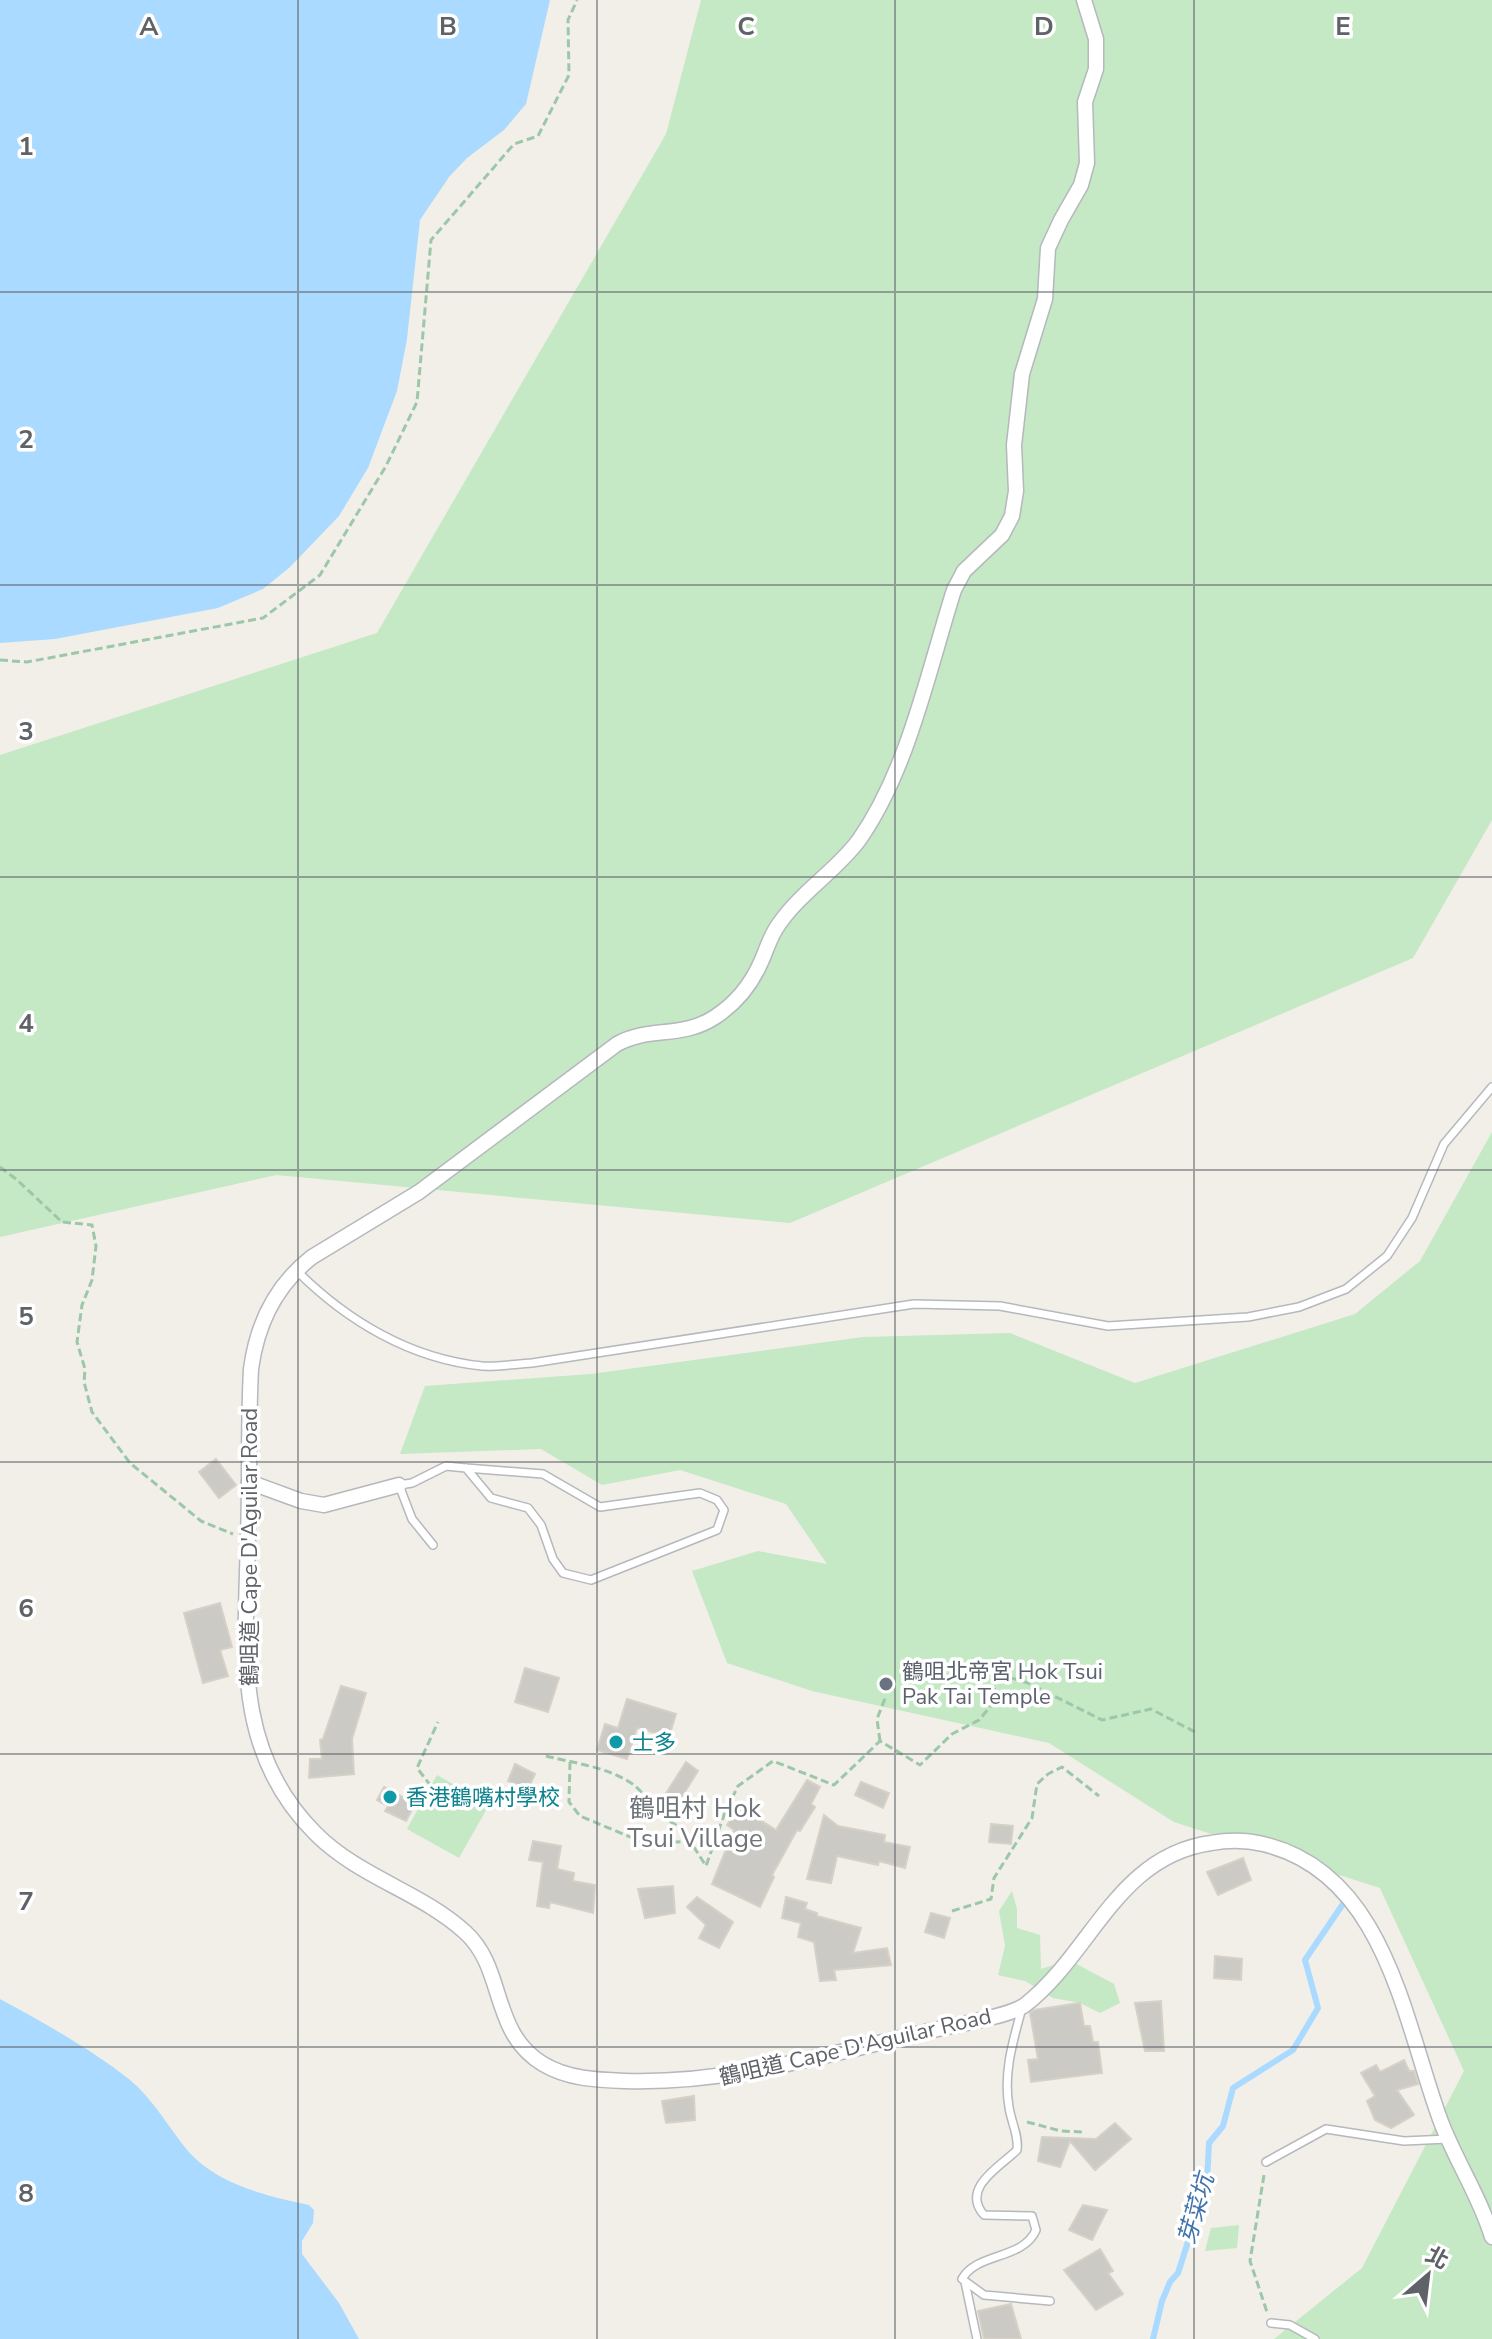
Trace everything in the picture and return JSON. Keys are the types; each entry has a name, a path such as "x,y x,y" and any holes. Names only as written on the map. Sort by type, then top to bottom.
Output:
{"street":[{"name":"鶴咀道 Cape D'Aguilar Road","path":"1084,0 1096,39 1096,69 1085,102 1087,163 1081,185 1048,248 1045,299 1022,374 1014,445 1016,491 1012,516 1002,535 964,571 954,590 906,740 875,816 847,854 785,914 772,934 747,988 729,1008 694,1028 679,1032 637,1034 617,1044 419,1192 312,1257 296,1270 270,1306 255,1342 251,1378 248,1693 259,1743 279,1786 305,1823 338,1854 466,1933 479,1948 489,1968 507,2025 524,2048 543,2064 566,2074 593,2079 711,2079 770,2069 1022,2008 1063,1966 1121,1892 1147,1868 1176,1852 1205,1843 1239,1841 1266,1844 1328,1877 1349,1895 1371,1929 1397,1986 1448,2139 1487,2219 1492,2237"},
{"path":"249,1482 301,1501 324,1505 399,1485"}],"lane":[{"path":"296,1270 318,1292 353,1318 404,1346 452,1362 486,1366 547,1361 914,1304 1000,1306 1108,1326 1248,1317 1327,1298 1380,1264 1406,1230 1444,1144 1492,1087"},
{"path":"433,1545 412,1519 399,1485 412,1483 446,1466 543,1474 600,1507 700,1493 717,1500 724,1510 717,1530 591,1580 563,1573 553,1559 541,1525 528,1508 491,1498 466,1468"},
{"path":"977,2339 962,2279 966,2272 1023,2246 1036,2230 1032,2216 984,2215 978,2208 980,2184 1017,2150 1009,2108 1007,2061 1022,2008"},
{"path":"1266,2162 1326,2129 1404,2141 1448,2139"},
{"path":"965,2282 984,2295 1050,2301"},
{"path":"1271,2323 1290,2325 1315,2339"}],"path":[{"path":"0,660 27,662 263,618 320,575 386,466 417,402 431,240 514,144 538,136 569,75 568,20 577,0"},
{"path":"0,1167 62,1222 92,1225 96,1246 92,1280 82,1305 77,1342 92,1412 130,1463 201,1521 239,1536 249,1536"},
{"path":"880,1741 920,1765 952,1734 979,1720 990,1707 998,1674 1028,1683 1102,1720 1151,1709 1195,1732"},
{"path":"880,1741 877,1719 886,1696"},
{"path":"431,1786 417,1768 438,1722"},
{"path":"546,1756 597,1768 629,1782 649,1798 662,1815 679,1825 706,1866 736,1785 773,1761 834,1785 880,1741"},
{"path":"570,1762 569,1802 580,1816 647,1844 690,1841"},
{"path":"952,1911 991,1899 994,1878 1032,1818 1037,1784 1048,1774 1062,1767 1099,1796"},
{"path":"1012,2118 1061,2131 1084,2132"},
{"path":"1266,2162 1250,2261 1271,2323"}],"green space":[{"path":"701,0 1492,0 1492,820 1413,958 790,1223 276,1175 0,1237 0,755 377,633 666,134"},
{"path":"1492,1132 1492,2339 1274,2339 1362,2268 1464,2071 1380,1888 1174,1822 1049,1743 812,1691 727,1663 692,1571 758,1551 827,1564 786,1504 680,1470 602,1485 541,1449 400,1454 425,1386 591,1374 863,1337 1010,1333 1135,1383 1355,1314 1420,1261"},
{"path":"437,1775 489,1805 459,1858 407,1829"},
{"path":"1012,1891 1017,1909 1017,1928 1040,1935 1041,1969 1069,1960 1114,1984 1120,2003 1100,2013 1080,2003 1053,1998 1025,1981 998,1975 1005,1946 999,1911"},
{"path":"1239,2225 1237,2248 1205,2251 1211,2228"}],"water":[{"path":"0,0 550,0 526,104 504,130 467,158 449,177 420,220 407,339 397,391 368,468 339,516 290,567 263,589 218,608 55,639 0,643"},
{"path":"0,1999 84,2047 130,2080 154,2105 188,2151 214,2173 260,2193 309,2205 314,2210 313,2223 302,2241 302,2254 339,2303 359,2339 0,2339"}],"building":[{"path":"216,1459 236,1485 219,1498 199,1472"},
{"path":"220,1603 232,1647 220,1650 228,1676 203,1683 184,1613"},
{"path":"525,1668 559,1678 548,1712 515,1702"},
{"path":"341,1686 366,1693 352,1739 354,1774 309,1778 310,1759 322,1759 320,1740 323,1739"},
{"path":"627,1699 676,1714 669,1737 637,1728 627,1759 597,1750 605,1724 618,1728"},
{"path":"686,1762 698,1771 679,1801 665,1795"},
{"path":"515,1764 535,1774 528,1789 508,1781"},
{"path":"807,1780 820,1787 811,1804 815,1807 800,1831 797,1830 772,1875 774,1877 760,1907 712,1884 734,1830 727,1825 739,1807 776,1830"},
{"path":"861,1782 889,1793 883,1808 855,1795"},
{"name":"香港鶴嘴村學校","path":"384,1787 415,1804 406,1821 385,1811 388,1806 377,1800"},
{"path":"824,1815 838,1826 885,1835 884,1842 910,1847 905,1868 837,1856 831,1883 807,1879"},
{"path":"991,1824 1013,1826 1011,1844 989,1842"},
{"path":"533,1841 561,1846 557,1869 574,1873 573,1881 595,1885 593,1913 550,1902 549,1908 537,1906 543,1862 529,1860"},
{"path":"1243,1858 1251,1880 1218,1895 1207,1872"},
{"path":"673,1886 675,1913 645,1918 638,1889"},
{"path":"697,1897 733,1922 719,1948 699,1938 706,1925 687,1907"},
{"path":"786,1897 807,1903 805,1909 817,1913 817,1916 861,1928 853,1953 887,1948 891,1965 834,1970 836,1980 820,1981 814,1942 798,1937 801,1923 782,1918"},
{"path":"931,1913 950,1918 944,1938 925,1932"},
{"path":"1215,1956 1242,1959 1241,1980 1214,1978"},
{"path":"1161,2001 1164,2051 1145,2051 1135,2003"},
{"path":"1080,2003 1084,2026 1090,2026 1093,2042 1098,2042 1102,2073 1031,2082 1028,2060 1038,2059 1030,2013"},
{"path":"1404,2060 1409,2071 1414,2071 1418,2084 1397,2090 1414,2115 1391,2128 1375,2120 1367,2101 1375,2096 1361,2073 1376,2065 1380,2072"},
{"path":"694,2096 695,2120 666,2123 662,2101"},
{"path":"1115,2123 1131,2139 1095,2170 1070,2141 1060,2167 1038,2161 1042,2137 1096,2139"},
{"path":"1083,2205 1107,2210 1092,2240 1069,2230"},
{"path":"1100,2249 1113,2271 1108,2273 1123,2294 1096,2310 1064,2270"},
{"path":"1011,2304 1021,2339 984,2339 978,2311"}],"waterway":[{"name":"芽菜坑","path":"1153,2339 1162,2301 1170,2282 1178,2273 1194,2223 1192,2203 1207,2182 1209,2143 1223,2126 1233,2088 1293,2050 1318,2008 1305,1960 1347,1898"}],"place":[{"name":"鶴咀北帝宮 Hok Tsui Pak Tai Temple","path":"886,1684"},
{"name":"士多","path":"616,1742"},
{"name":"香港鶴嘴村學校","path":"390,1797"}],"district":[{"name":"鶴咀村 Hok Tsui Village","path":"695,1823"}]}
